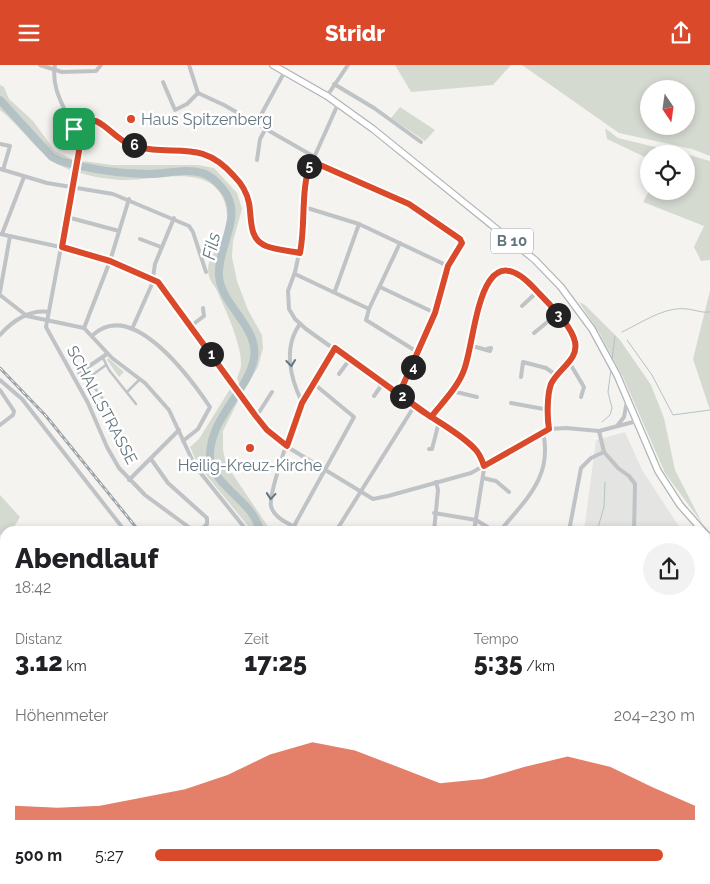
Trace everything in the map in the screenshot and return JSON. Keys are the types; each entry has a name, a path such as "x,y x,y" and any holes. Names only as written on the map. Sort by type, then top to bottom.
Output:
{"main road":[{"name":"B 10","path":"273,65 338,103 373,129 535,260 572,300 592,329 609,359 650,456 666,485 699,526"}],"street":[{"path":"40,65 62,72 96,71 101,65"},
{"path":"189,65 198,93 313,156"},
{"path":"327,96 348,65"},
{"path":"47,321 73,188 79,146 73,124 56,90 54,68"},
{"path":"256,124 285,71"},
{"path":"163,82 175,110 187,104 198,93"},
{"path":"334,84 374,108 421,142"},
{"path":"338,103 313,156 306,178 303,235 295,273 288,291 288,303 292,314 300,324 477,451 484,466 475,526"},
{"path":"73,124 96,121 131,145 143,148 194,150 211,156 234,176 246,193 251,227 257,241 265,246 300,253"},
{"path":"257,160 260,139 265,130"},
{"path":"0,144 10,147 1,169 24,177 129,199 189,226 194,232 206,272"},
{"path":"311,161 409,204 462,241 448,266 435,313 419,353 399,394"},
{"path":"24,177 1,234 62,247 110,261 153,279 162,287 256,417 272,434 287,446 360,493 377,499 471,473 549,429 566,428 599,431 636,421"},
{"path":"84,328 110,261 129,199"},
{"path":"304,207 359,224 448,266"},
{"path":"67,217 119,231"},
{"path":"132,329 153,279 155,264 174,218"},
{"path":"335,291 359,224"},
{"path":"10,236 0,293 27,316 84,328 93,335 107,354 140,379 162,400 179,430 195,466 243,526"},
{"path":"140,239 161,247"},
{"path":"400,243 366,316 368,322 419,353"},
{"path":"431,417 452,391 465,368 476,316 489,279 499,271 513,271 522,276 557,314 576,343 573,357 556,375 551,385 549,429"},
{"path":"295,273 369,309"},
{"path":"380,287 435,313"},
{"path":"522,306 537,292"},
{"path":"191,326 204,316 203,308"},
{"path":"0,335 13,321 34,313 49,312"},
{"path":"534,333 557,314"},
{"name":"SCHALLSTRASSE","path":"47,321 47,329 88,403 107,447 119,468 129,480 160,507 187,526"},
{"path":"300,324 291,340 290,355 292,379 302,403"},
{"path":"93,335 108,327 132,329 143,335 183,368 210,407 198,429 183,441"},
{"path":"470,345 487,349"},
{"path":"314,383 354,415 294,526 278,516 271,505 272,488 302,403 314,383 335,348"},
{"path":"79,373 107,354"},
{"path":"103,358 106,365 136,404"},
{"path":"339,374 350,359"},
{"path":"569,361 584,387 581,397"},
{"path":"521,377 524,362 546,368 556,375"},
{"path":"90,376 106,365"},
{"path":"86,369 91,383 112,411"},
{"path":"127,392 140,379"},
{"path":"0,380 22,399 121,526"},
{"path":"374,397 383,383"},
{"path":"0,390 14,411 13,415 0,425"},
{"path":"452,391 477,397"},
{"path":"256,417 272,392"},
{"path":"616,427 624,417 627,398"},
{"path":"511,403 549,410"},
{"path":"339,526 415,405"},
{"path":"429,449 432,449 439,422"},
{"path":"129,480 179,430"},
{"path":"504,526 535,488 540,478 546,453 543,431"},
{"path":"599,431 604,452 618,468 629,476 635,485 634,526"},
{"path":"570,526 581,468 591,458 604,452"},
{"path":"151,459 168,483 207,519 207,524 205,526"},
{"path":"483,477 496,481 509,491"},
{"path":"434,526 438,490 436,482"},
{"path":"434,513 476,520 486,526"}],"shaded area":[{"path":"395,65 511,65 493,85 411,92"},
{"path":"522,65 710,65 710,156 695,150 695,145 674,145 619,133"},
{"path":"0,85 4,87 9,99 33,121 55,151 72,159 70,170 50,159 0,110"},
{"path":"400,107 435,130 425,141 391,118"},
{"path":"605,128 618,138 647,145 640,145 640,155 607,139"},
{"path":"695,157 710,161 710,260 701,261 694,247 704,226 643,202 644,200 695,200"},
{"path":"83,161 112,165 198,165 214,168 237,193 242,209 233,241 232,257 237,281 248,310 262,335 263,348 258,367 244,390 237,379 241,357 236,338 208,270 210,259 222,240 226,228 227,212 219,191 208,182 188,177 121,180 90,176 80,173"},
{"path":"710,291 710,410 693,359"},
{"path":"579,302 585,305 620,340 651,385 664,418 675,470 702,523 665,473 623,377 600,334"},
{"path":"108,358 124,372 119,377 107,360"},
{"path":"230,389 238,401 223,431 223,450 226,464 268,526 248,526 198,465 190,447 199,439"},
{"path":"625,432 642,470 679,526 585,526 596,440"},
{"path":"0,495 20,517 15,526 0,526"}],"waterway":[{"name":"Fils","path":"0,100 52,157 60,161 93,169 126,173 149,174 183,171 202,173 208,175 223,189 229,199 231,220 220,265 221,287 251,336 254,358 251,370 216,430 211,443 210,457 220,480 245,505 259,526"},
{"path":"622,332 653,316 670,310 687,309 710,312"},
{"path":"612,360 615,336"},
{"path":"627,340 652,375 673,415 710,410"},
{"path":"602,422 610,415 612,408 608,392 611,369"},
{"path":"598,526 604,507 605,482"}],"railway":[{"path":"0,368 46,416 135,526"}],"place":[{"name":"Haus Spitzenberg","path":"131,119"},
{"name":"Heilig-Kreuz-Kirche","path":"250,448"}],"route":[{"path":"74,129 73,124 96,121 122,141 131,145 143,148 194,150 211,156 234,176 246,193 253,234 257,241 265,246 300,253 303,235 304,190 311,161 409,204 460,239 462,243 448,266 435,313 409,376 399,394 431,417 452,391 462,376 476,316 489,279 499,271 513,271 522,276 557,314 576,343 573,357 556,375 551,385 549,429 484,466 480,454 472,446 461,438 415,405 399,394 383,383 335,348 302,403 287,446 282,443 267,430 255,415 158,282 110,261 88,253 62,247 79,151 74,129"}]}
